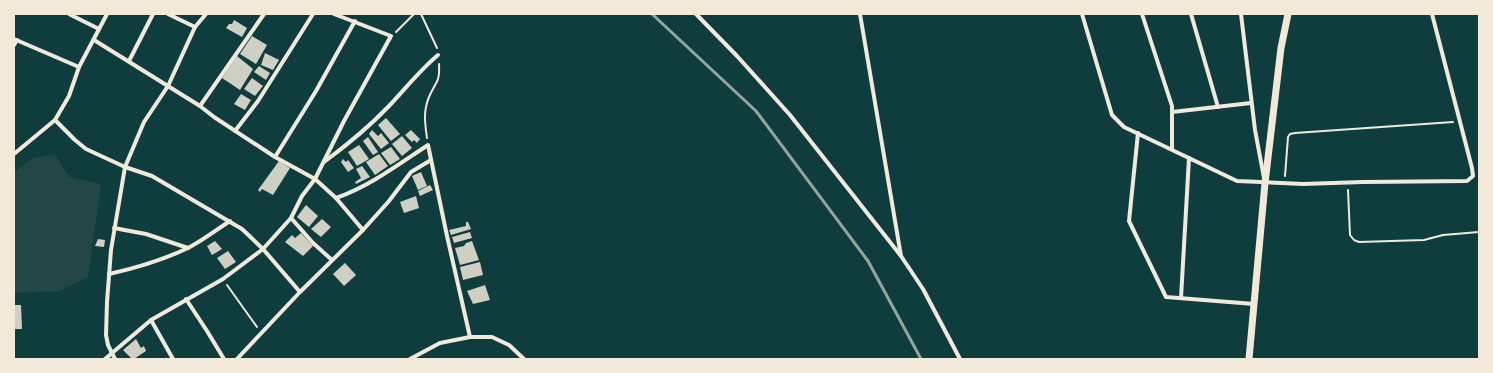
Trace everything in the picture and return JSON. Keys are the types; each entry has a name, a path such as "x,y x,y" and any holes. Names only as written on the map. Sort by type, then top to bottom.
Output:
{"street":[{"path":"69,14 100,29"},
{"path":"14,154 55,120 68,96 79,67 107,14"},
{"path":"129,61 153,14"},
{"path":"168,14 195,27"},
{"path":"115,359 108,344 106,335 109,274 114,228 125,167 144,122 168,86 195,27 206,14"},
{"path":"200,106 264,14"},
{"path":"235,131 258,101 313,14"},
{"path":"105,359 151,320 223,279 264,249 290,218 302,196 315,179 344,121 391,36 334,14"},
{"path":"696,14 737,56 790,115 901,256 923,289 960,359"},
{"path":"860,14 901,256"},
{"path":"1082,14 1112,115 1124,127 1237,180 1285,184 1467,181 1471,180 1473,176 1472,168 1432,14"},
{"path":"1142,14 1172,106 1172,149"},
{"path":"1191,14 1218,107"},
{"path":"1241,14 1252,103 1265,183"},
{"path":"1250,359 1265,183 1282,48 1288,14"},
{"path":"275,157 316,91 355,21"},
{"path":"14,45 15,39 79,67"},
{"path":"94,40 200,106 275,157 315,179 336,198 363,230"},
{"path":"323,162 363,131 390,105 423,68 438,54"},
{"path":"1172,112 1252,103"},
{"path":"55,120 86,149 125,167 152,176 242,229 264,249 300,292"},
{"path":"1138,133 1129,221 1166,297 1254,304"},
{"path":"336,198 351,193 371,182 428,145 470,337"},
{"path":"1182,298 1189,158"},
{"path":"237,359 300,292 363,230 389,201 411,172 431,160"},
{"path":"290,218 313,243 332,260"},
{"path":"109,274 130,269 188,248 230,221"},
{"path":"114,228 146,234 188,248"},
{"path":"186,299 224,359"},
{"path":"151,320 173,359"},
{"path":"410,359 440,343 470,337 492,337 509,345 524,359"}],"path":[{"path":"391,36 414,14"},
{"path":"421,14 436,43 440,76 425,110 424,121 428,145"},
{"path":"1285,184 1288,137 1290,134 1460,122"},
{"path":"1348,182 1350,235 1354,240 1359,242 1424,240 1443,236 1479,232"},
{"path":"223,279 261,333"}],"shaded area":[{"path":"55,154 69,177 101,184 88,277 59,291 14,293 14,172 33,158"}],"building":[{"path":"234,20 247,28 242,37 226,28 229,24 232,24"},
{"path":"252,36 267,45 256,64 240,54"},
{"path":"265,53 279,60 273,70 261,65"},
{"path":"237,56 253,69 240,90 222,78"},
{"path":"259,66 270,73 266,80 254,72"},
{"path":"252,78 263,86 255,96 244,89"},
{"path":"241,94 251,100 245,110 234,104"},
{"path":"386,118 400,134 391,141 378,125"},
{"path":"372,130 378,136 381,133 389,143 381,149 369,134"},
{"path":"411,130 420,139 417,143 414,140 412,142 405,135"},
{"path":"402,136 412,148 402,156 392,144"},
{"path":"368,137 378,152 373,155 363,141"},
{"path":"359,145 369,159 357,166 348,152"},
{"path":"391,147 400,159 390,165 381,153"},
{"path":"379,154 388,166 375,175 366,162"},
{"path":"343,159 346,162 348,160 354,168 348,172 341,162"},
{"path":"279,161 290,168 273,195 262,189 260,192 258,190"},
{"path":"362,166 370,177 356,184 355,182 361,178 356,169"},
{"path":"421,172 427,186 418,190 412,176"},
{"path":"430,185 433,190 420,196 418,191"},
{"path":"416,196 419,208 404,213 400,202"},
{"path":"306,205 318,216 309,227 297,217"},
{"path":"322,219 331,227 321,237 311,229"},
{"path":"466,222 468,222 471,229 451,235 449,230 466,226"},
{"path":"470,232 472,238 454,243 452,237"},
{"path":"301,233 313,246 303,256 285,242 292,235 295,238"},
{"path":"98,239 105,240 104,247 95,246"},
{"path":"215,241 222,249 212,255 207,246"},
{"path":"472,241 479,260 460,265 455,248 464,246 466,243"},
{"path":"228,251 236,262 225,269 217,258"},
{"path":"480,262 483,275 463,280 460,267"},
{"path":"345,263 356,275 344,286 333,274"},
{"path":"485,285 490,300 473,304 467,291"},
{"path":"14,305 21,305 22,329 14,329"},
{"path":"136,339 141,348 144,346 146,351 132,359 123,350"}],"railway":[{"path":"652,14 756,111 868,261 921,359"}]}
